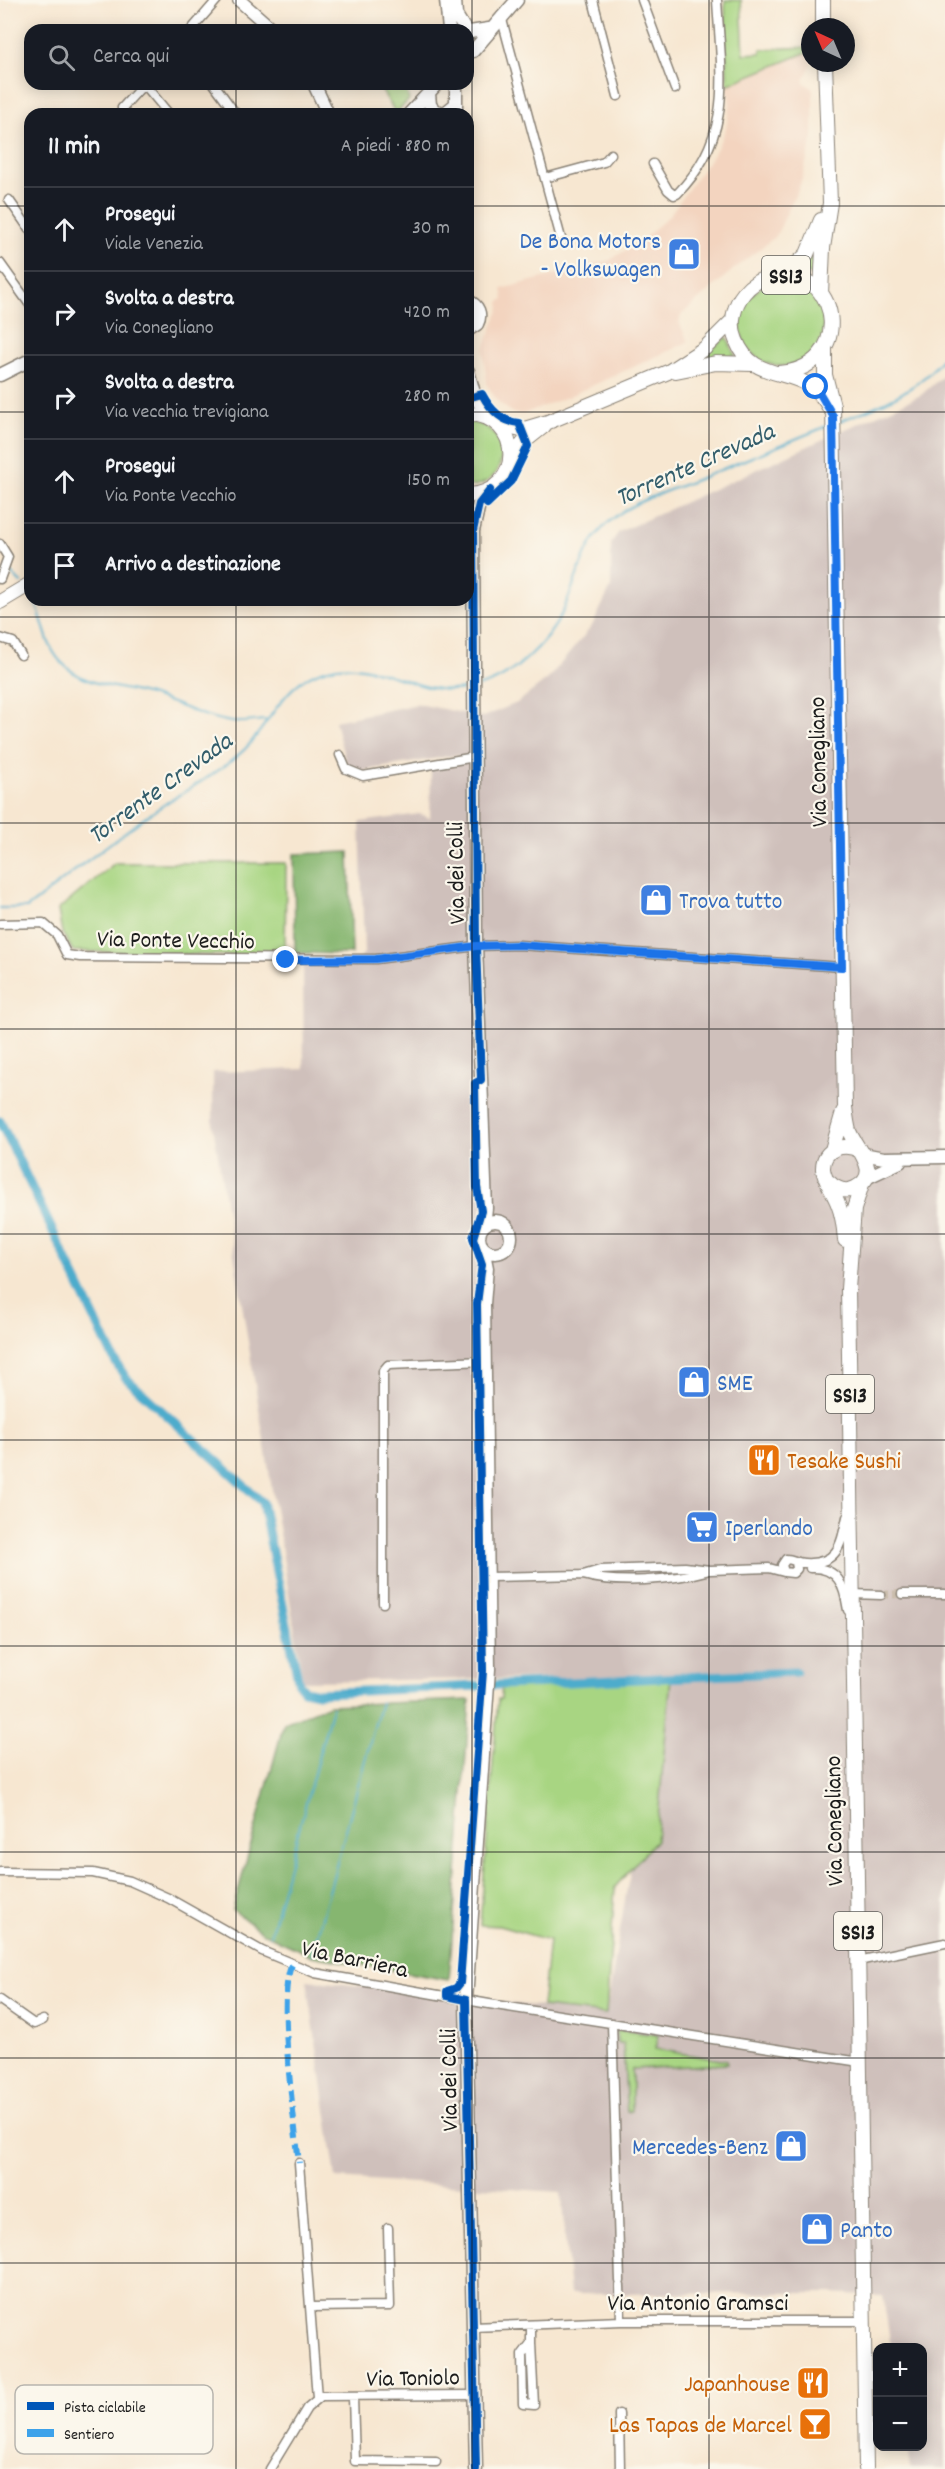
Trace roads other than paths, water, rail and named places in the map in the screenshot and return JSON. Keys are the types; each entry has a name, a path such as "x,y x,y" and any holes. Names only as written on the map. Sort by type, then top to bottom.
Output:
{"main road":[{"path":"823,0 823,18"},
{"name":"SS13","path":"821,294 823,248 830,202 825,72"},
{"name":"SS13","path":"784,275 807,254 817,235 823,214 827,155"},
{"name":"SS13","path":"733,320 739,300 746,291 763,278 784,275 798,277 821,294 828,306 831,321 830,336 825,349 825,375 831,394 833,416"},
{"path":"733,320 734,337 741,352 752,363"},
{"path":"474,416 521,430 548,422 668,372 705,348 733,320"},
{"path":"778,374 805,368 825,349"},
{"path":"668,372 716,363 752,363"},
{"name":"SS13","path":"752,363 778,374 799,378 816,387 833,416"},
{"name":"Via Conegliano","path":"833,416 844,1107 849,1130 862,1152"},
{"path":"495,422 506,435 511,458"},
{"path":"474,494 490,490 505,477 511,458 525,441 548,422"},
{"path":"4,600 24,588"},
{"name":"Via Conegliano","path":"832,1150 844,1107"},
{"path":"846,1145 862,1152 868,1165 864,1180 856,1188 841,1190 829,1182 825,1176 824,1162 832,1150 846,1145"},
{"name":"Via Conegliano","path":"848,1281 854,1209 864,1180"},
{"name":"Via Conegliano","path":"829,1182 842,1215 848,1281 866,2469"}],"street":[{"path":"196,24 217,0"},
{"path":"239,0 266,24"},
{"path":"446,0 459,24"},
{"path":"455,0 456,15 460,24"},
{"path":"474,48 517,0"},
{"path":"593,0 618,96"},
{"path":"642,0 675,89"},
{"path":"653,164 668,190 674,195 677,194 715,135 722,100 717,0"},
{"path":"501,16 561,242"},
{"path":"474,30 489,29"},
{"path":"122,108 138,90"},
{"path":"149,90 164,108"},
{"path":"218,90 232,108"},
{"path":"317,90 324,108"},
{"path":"416,108 432,90"},
{"path":"434,108 430,105 435,90"},
{"path":"545,178 604,162 611,154"},
{"path":"9,200 24,221"},
{"path":"2,270 24,298"},
{"path":"474,305 480,315 474,328"},
{"path":"3,370 24,362"},
{"path":"474,390 476,397 495,422"},
{"path":"474,526 479,504 490,490"},
{"path":"0,544 7,554 2,577"},
{"name":"Via dei Colli","path":"474,606 476,946 484,1189 484,1226 479,1236 487,1278 484,1304 488,1576 488,1686 466,2000 476,2469"},
{"path":"0,638 13,642 21,655"},
{"path":"340,755 346,769 363,776 475,757"},
{"name":"Via Ponte Vecchio","path":"0,924 43,923 57,935 67,955 80,957 376,959 476,946"},
{"path":"476,946 562,946 842,967"},
{"path":"862,1152 910,1158 945,1157"},
{"path":"864,1180 884,1167 910,1158"},
{"name":"Via dei Colli","path":"484,1189 490,1207 510,1234 509,1245 500,1252 487,1278"},
{"path":"484,1226 492,1221 500,1222"},
{"path":"483,1248 491,1252 500,1252"},
{"path":"383,1603 383,1371 388,1365 485,1361"},
{"path":"488,1576 583,1575 600,1580 685,1577 710,1570 783,1567 791,1574 796,1566 824,1562 834,1554 841,1545 851,1499"},
{"path":"783,1567 789,1558 796,1566 822,1568 838,1578 845,1593 853,1642"},
{"path":"852,1594 881,1594"},
{"path":"902,1594 945,1594"},
{"name":"Via Barriera","path":"0,1872 93,1873 118,1877 153,1890 262,1951 305,1970 466,2000 860,2062"},
{"path":"858,1961 945,1942"},
{"path":"0,2001 34,2024 43,2020"},
{"path":"612,2023 621,2322"},
{"path":"270,2469 307,2408 317,2398 299,2163"},
{"path":"310,2307 390,2306 387,2228"},
{"name":"Via Antonio Gramsci","path":"473,2327 621,2322 864,2321"},
{"path":"531,2325 534,2404 523,2404 522,2355 531,2343"},
{"name":"Via Toniolo","path":"317,2398 330,2395 353,2397 474,2395"},
{"name":"Via Toniolo","path":"353,2397 355,2461 436,2462"},
{"path":"619,2414 620,2469"}],"waterway":[{"name":"Torrente Crevada","path":"838,422 910,388 935,368 945,355"},
{"name":"Torrente Crevada","path":"479,686 504,676 516,668 548,636 567,603 588,549 609,521 645,500 827,426"},
{"path":"6,568 21,583"},
{"path":"36,606 55,655 81,677 149,695 221,720 232,722 265,720"},
{"name":"Torrente Crevada","path":"0,908 27,908 110,843 172,799 226,765 255,738 289,692 313,674 328,669 364,668 434,688 452,690 470,688"},
{"path":"0,1121 115,1361 126,1378 262,1502 299,1684 304,1690 318,1693 796,1672"},
{"path":"312,1954 381,1702"},
{"path":"270,1936 332,1707"}],"tunnel":[{"path":"881,1595 902,1594"}],"place":[{"name":"De Bona Motors - Volkswagen","path":"684,254"},
{"name":"Trova tutto","path":"656,900"},
{"name":"SME","path":"694,1382"},
{"name":"Tesake Sushi","path":"764,1460"},
{"name":"Iperlando","path":"702,1527"},
{"name":"Mercedes-Benz","path":"791,2146"},
{"name":"Panto","path":"817,2229"},
{"name":"Japanhouse","path":"813,2383"},
{"name":"Las Tapas de Marcel","path":"815,2424"}]}
